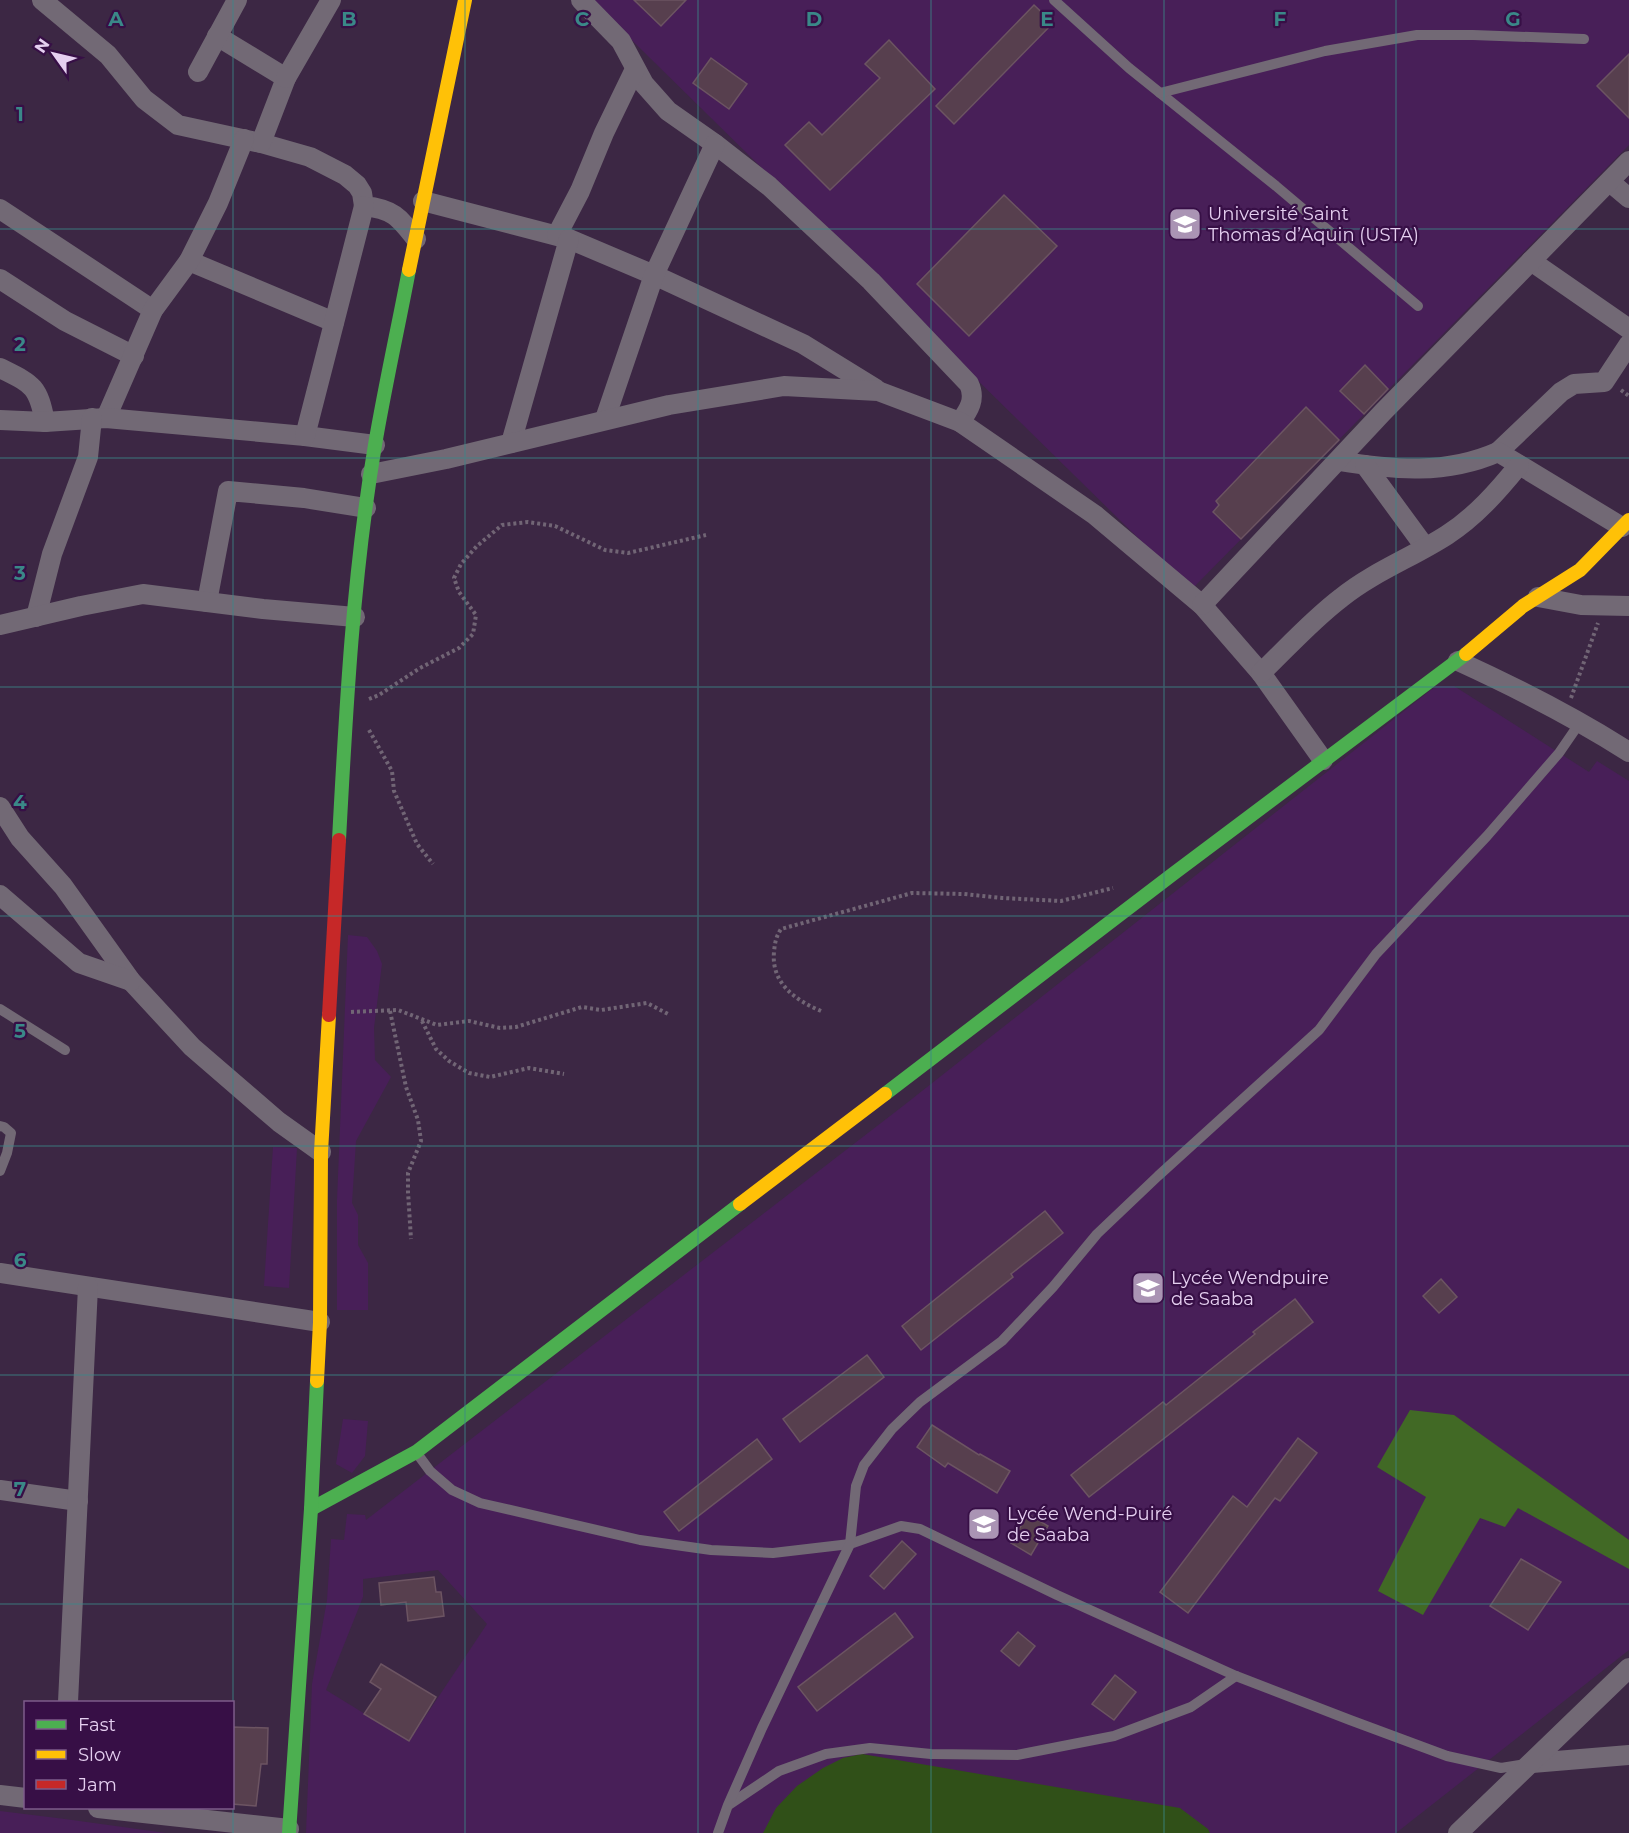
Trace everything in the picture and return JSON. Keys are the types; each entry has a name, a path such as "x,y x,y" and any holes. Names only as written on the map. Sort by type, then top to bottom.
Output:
{"street":[{"path":"198,72 237,0"},
{"path":"36,617 52,554 88,457 99,418 134,356 153,310 189,261 286,78 331,0"},
{"path":"106,1809 289,1831 311,1509 320,1322 321,1152 348,673 375,446 465,0"},
{"path":"581,0 621,41 644,84 668,111 769,186 820,232 871,281 969,384 972,391 971,407 960,422"},
{"path":"44,1 108,55 144,99 178,125 253,141 310,157 345,175 357,185 362,193 364,206 305,436"},
{"path":"218,36 286,78"},
{"path":"511,443 563,237 604,134 635,69"},
{"path":"605,420 654,275 715,144"},
{"path":"1202,606 1383,412 1629,162"},
{"path":"1610,182 1629,198"},
{"path":"423,201 563,237 654,275 803,344 878,391 960,422 1095,515 1202,606 1261,673 1323,760"},
{"path":"364,206 382,208 392,212 416,239"},
{"path":"0,209 153,310"},
{"path":"189,261 334,322"},
{"path":"1531,261 1629,329"},
{"path":"0,279 65,321 134,356"},
{"path":"1339,461 1401,470 1431,469 1465,463 1498,452 1561,392 1574,384 1604,382 1629,344"},
{"path":"0,368 26,381 36,389 41,399 45,422"},
{"path":"371,474 446,459 669,405 784,386 878,391"},
{"path":"0,420 45,422 99,418 305,436 375,446"},
{"path":"311,1509 416,1452 1323,760 1458,661 1523,606 1580,570 1626,524 1498,452"},
{"path":"1365,465 1425,547"},
{"path":"1261,673 1341,598 1382,571 1446,536 1469,518 1501,487 1519,465"},
{"path":"207,603 228,491 304,498 366,508"},
{"path":"0,625 142,594 207,603 355,617"},
{"path":"1538,597 1581,604 1629,606"},
{"path":"1458,661 1518,688 1573,717 1629,752"},
{"path":"0,807 20,838 63,886 131,981 192,1047 279,1122 321,1152"},
{"path":"0,896 79,963 131,981"},
{"path":"0,1273 320,1322"},
{"path":"68,1701 88,1287"},
{"path":"0,1490 78,1501"},
{"path":"1458,1833 1629,1668"},
{"path":"1532,1763 1629,1755"},
{"path":"0,1795 24,1798"}],"lane":[{"path":"1054,0 1129,68 1276,186 1418,306"},
{"path":"1160,93 1325,51 1417,35 1584,39"},
{"path":"718,1833 762,1728 850,1544 856,1486 864,1465 892,1429 920,1402 1002,1341 1053,1287 1097,1234 1318,1030 1376,954 1487,836 1558,753 1573,717"},
{"path":"0,1009 65,1050"},
{"path":"0,1126 11,1133 7,1153 0,1170"},
{"path":"416,1452 430,1471 452,1490 480,1503 640,1540 711,1550 773,1552 850,1544 901,1526 920,1529 1057,1595 1236,1676 1447,1755 1501,1768 1532,1763"},
{"path":"728,1805 779,1771 826,1754 870,1748 931,1754 1017,1755 1114,1736 1191,1707 1236,1676"}],"path":[{"path":"346,708 379,695 420,668 459,648 473,634 476,615 459,592 454,578 461,564 477,546 502,525 528,522 555,526 604,550 628,553 706,535"},
{"path":"1573,717 1586,661 1604,605"},
{"path":"346,708 363,718 392,771 394,792 417,844 433,864"},
{"path":"821,1011 805,1004 783,986 777,977 773,961 776,937 782,929 912,893 1061,901 1117,887"},
{"path":"329,1012 398,1010 437,1024 469,1021 500,1028 561,1015 582,1007 600,1010 647,1003 668,1014"},
{"path":"390,1011 406,1087 418,1120 421,1141 408,1173 411,1239"},
{"path":"421,1020 436,1049 449,1061 469,1073 490,1077 529,1068 564,1074"}],"shaded area":[{"name":"Université Saint Thomas d’Aquin (USTA)","path":"591,0 1629,0 1629,145 1191,590"},
{"name":"Lycée Wendpuire de Saaba","path":"1436,686 1454,686 1589,772 1597,761 1629,781 1629,1650 1396,1833 306,1833 312,1684 327,1600 331,1539 344,1540 347,1514 365,1515 366,1520 903,1106","holes":["438,1570 487,1624 409,1741 326,1690 363,1597 363,1579"]},
{"path":"348,935 367,937 377,951 382,964 374,1028 375,1060 391,1077 356,1141 352,1203 358,1215 358,1245 368,1263 368,1310 337,1310 337,1200"},
{"path":"273,1147 297,1148 289,1288 264,1286"},
{"path":"343,1419 368,1421 365,1456 352,1473 336,1464"},
{"path":"0,1811 65,1819 166,1833 0,1833"}],"green space":[{"path":"1410,1410 1454,1415 1629,1540 1629,1569 1518,1508 1505,1527 1480,1518 1423,1615 1378,1591 1426,1497 1377,1467"},
{"path":"862,1754 1180,1808 1210,1833 763,1833 776,1808 797,1786 823,1768 843,1758"}],"building":[{"path":"634,0 686,0 661,26"},
{"path":"1034,5 1053,23 954,124 936,106"},
{"path":"889,40 935,89 830,190 785,145 809,122 822,135 880,78 865,64"},
{"path":"1629,54 1629,118 1597,86"},
{"path":"711,58 747,84 729,109 693,83"},
{"path":"1004,195 1057,246 969,336 917,284"},
{"path":"1365,365 1388,389 1364,414 1340,391"},
{"path":"1306,407 1339,440 1241,539 1213,512 1219,505 1216,501"},
{"path":"1045,1211 1063,1233 1011,1274 1013,1277 921,1350 902,1326"},
{"path":"1441,1279 1457,1297 1439,1313 1423,1296"},
{"path":"1295,1299 1313,1322 1089,1497 1071,1475 1163,1402 1166,1405"},
{"path":"867,1355 884,1377 800,1442 783,1419"},
{"path":"932,1425 979,1455 1010,1471 997,1493 948,1463 945,1467 917,1447"},
{"path":"1298,1438 1317,1453 1280,1501 1275,1498 1188,1613 1160,1592 1233,1496 1247,1507"},
{"path":"757,1439 772,1459 679,1531 664,1512"},
{"path":"1028,1514 1048,1526 1031,1555 1011,1543"},
{"path":"902,1541 916,1554 884,1589 870,1576"},
{"path":"1521,1559 1561,1582 1528,1630 1490,1606"},
{"path":"434,1577 436,1592 441,1592 444,1616 408,1621 406,1602 381,1605 379,1583"},
{"path":"895,1613 913,1637 817,1711 798,1687"},
{"path":"1018,1632 1035,1646 1019,1666 1001,1651"},
{"path":"381,1664 436,1697 409,1741 364,1714 381,1689 370,1682"},
{"path":"1115,1675 1136,1692 1114,1720 1092,1704"},
{"path":"234,1727 268,1728 267,1764 261,1764 256,1806 234,1804"}],"traffic: fast":[{"path":"339,840 356,592 367,494 409,270"},
{"path":"885,1094 1466,654"},
{"path":"311,1509 416,1452 740,1204"},
{"path":"289,1833 311,1509 317,1381"}],"traffic: slow":[{"path":"409,270 465,0"},
{"path":"1466,654 1523,606 1580,570 1629,520"},
{"path":"317,1381 320,1322 321,1152 329,1015"},
{"path":"740,1204 885,1094"}],"traffic: jam":[{"path":"329,1015 339,840"}],"place":[{"name":"Université Saint Thomas d’Aquin (USTA)","path":"1185,224"},
{"name":"Lycée Wendpuire de Saaba","path":"1148,1288"},
{"name":"Lycée Wend-Puiré de Saaba","path":"984,1524"}]}
